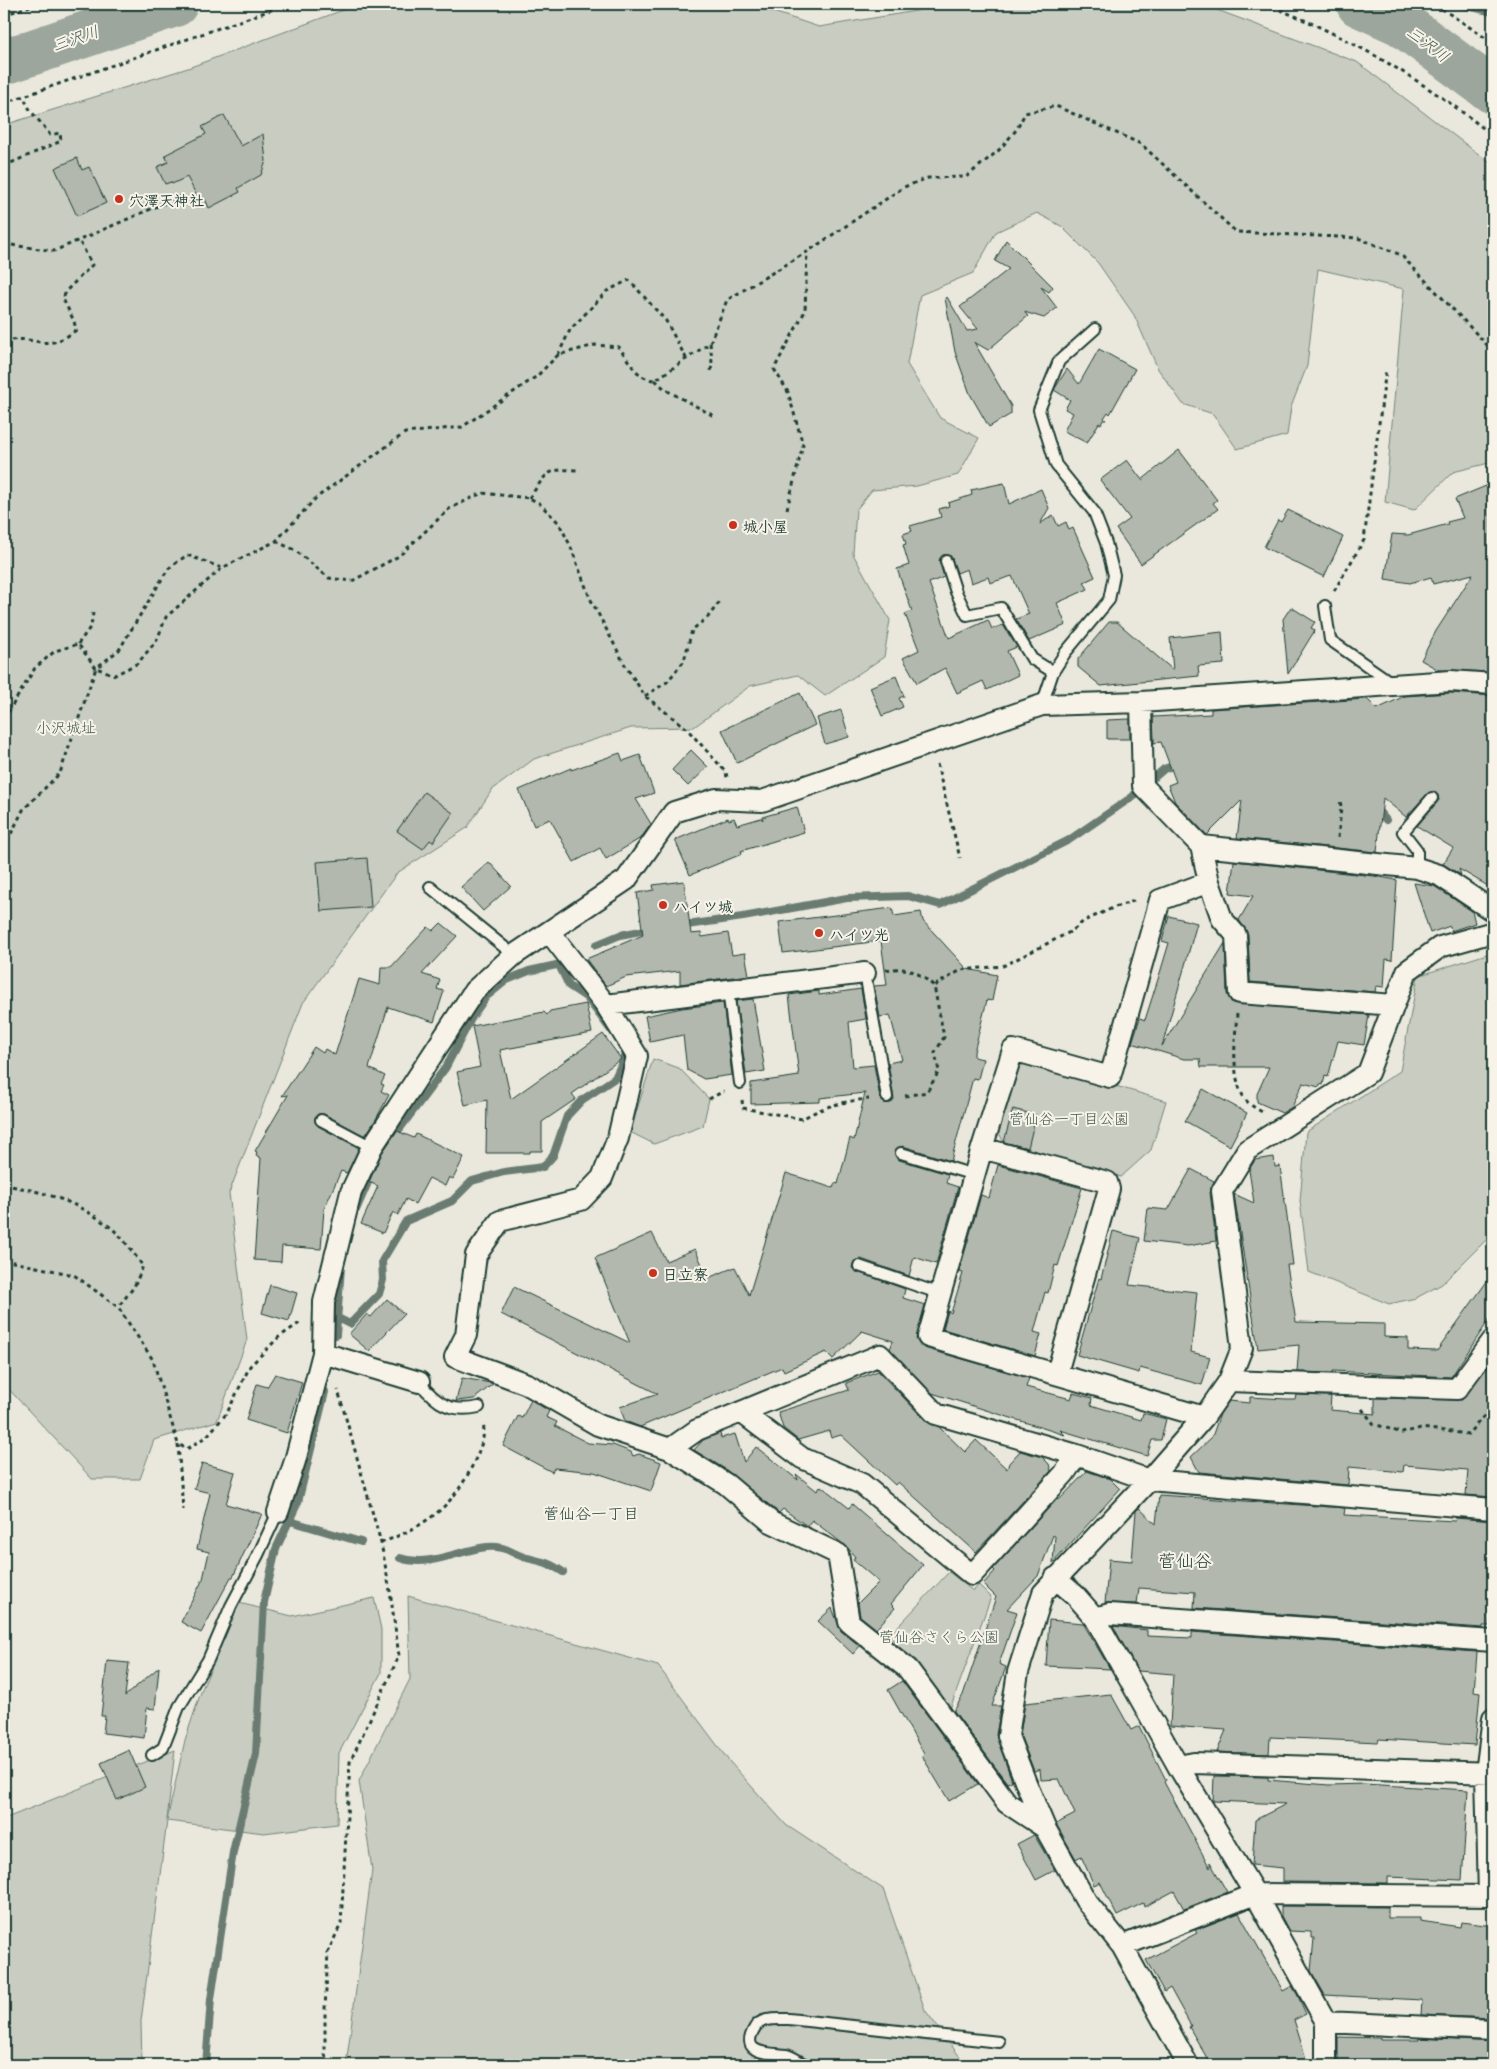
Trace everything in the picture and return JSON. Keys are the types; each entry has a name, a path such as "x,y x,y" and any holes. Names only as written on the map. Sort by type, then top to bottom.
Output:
{"street":[{"path":"278,1512 295,1461 323,1353 324,1302 351,1192 372,1147 474,991 514,955 550,933 626,880 674,812 716,799 729,798 762,802 1042,705 1141,702 1452,681 1493,684"},
{"path":"1141,702 1143,786 1201,846 1209,882 1222,919 1236,936 1239,993 1394,1005"},
{"path":"1201,846 1417,868 1439,875 1493,911"},
{"path":"1204,1417 928,1337 974,1175 1013,1050 1110,1077 1160,900 1209,882"},
{"path":"1188,2065 1122,1946 1086,1901 1045,1828 1008,1736 1018,1672 1043,1593 1055,1578 1149,1480 1204,1417 1229,1381 1242,1348 1222,1191 1247,1150 1368,1073 1407,971 1440,947 1493,932"},
{"path":"550,933 606,1005 637,1056 618,1138 602,1178 581,1200 500,1221 476,1255 466,1335 455,1357 527,1384 598,1425 670,1449 726,1484 771,1522 838,1554 850,1622 908,1669 1007,1803 1045,1828"},
{"path":"606,1005 865,973"},
{"path":"982,1148 1107,1182 1109,1189 1057,1373"},
{"path":"1229,1381 1457,1389 1493,1340"},
{"path":"323,1353 420,1382"},
{"path":"670,1449 697,1430 880,1356 936,1414 1077,1455 1149,1480 1493,1509"},
{"path":"741,1412 802,1458 862,1484 972,1575 1064,1474 1077,1455"},
{"path":"1055,1578 1075,1594 1096,1618 1178,1766 1255,1894 1326,2022 1326,2065"},
{"path":"1096,1618 1109,1614 1493,1641"},
{"path":"1122,1946 1255,1894 1491,1896 1490,1773 1493,1718"},
{"path":"1178,1766 1194,1763 1490,1773"},
{"path":"1326,2022 1493,2030"}],"lane":[{"path":"1042,705 1053,672 1065,653 1110,600 1114,575 1106,543 1094,512 1056,464 1039,410 1059,362 1096,329"},
{"path":"946,561 956,592 967,615 1001,608 1032,659 1053,672"},
{"path":"1325,606 1330,640 1395,685"},
{"path":"1417,868 1417,850 1403,832 1432,798"},
{"path":"430,887 514,955"},
{"path":"865,973 886,1097"},
{"path":"728,989 740,1083"},
{"path":"321,1120 372,1147"},
{"path":"901,1153 974,1175"},
{"path":"858,1266 941,1294"},
{"path":"420,1382 434,1400 461,1411 479,1407"},
{"path":"152,1755 163,1748 179,1707 208,1660 230,1606 278,1512"},
{"path":"806,2065 788,2055 763,2054 754,2049 750,2040 752,2030 758,2022 771,2019 789,2019 999,2042"}],"path":[{"path":"4,14 36,4"},
{"path":"4,103 288,4"},
{"path":"1265,4 1298,16 1355,46 1454,104 1493,136"},
{"path":"1435,4 1493,44"},
{"path":"4,166 61,141 60,133 50,136 38,118 28,110 24,97"},
{"path":"711,374 710,343 727,300 807,252 904,187 928,178 966,177 999,150 1017,129 1025,113 1056,106 1142,144 1236,232 1358,238 1401,255 1493,351"},
{"path":"4,244 54,251 181,196"},
{"path":"4,342 15,338 46,344 63,340 76,330 74,321 63,299 66,291 92,265 79,240"},
{"path":"787,509 803,446 788,392 774,369 805,311 807,252"},
{"path":"78,644 96,668 115,675 138,663 157,640 166,617 222,568 276,541 316,498 404,434 462,427 537,376 558,355 570,330 576,323 607,291 629,280 666,321 687,360"},
{"path":"558,355 594,345 619,347 639,374 648,380 654,380 687,360 710,343"},
{"path":"1325,606 1364,540 1386,370"},
{"path":"654,380 666,390 714,416"},
{"path":"529,498 546,474 559,469 578,470"},
{"path":"276,541 296,551 329,578 352,581 399,556 449,509 482,493 529,498 539,503 559,523 570,545 590,598 625,665 645,696 686,728 726,772 729,798"},
{"path":"4,848 23,810 60,774 96,668 119,650 168,569 187,555 222,568"},
{"path":"645,696 666,682 684,662 692,630 708,616 721,600"},
{"path":"4,719 35,668 55,651 78,644 92,626 92,613"},
{"path":"4,702 8,714"},
{"path":"932,744 960,858"},
{"path":"1335,859 1342,808 1340,799"},
{"path":"934,986 961,970 1004,966 1072,931 1084,921 1115,907 1139,899 1160,900"},
{"path":"709,1099 740,1083 743,1108 802,1118 822,1107 841,1102 886,1097 895,1098 927,1092 939,1070 935,1053 944,1037 934,986 919,973 900,967 865,973"},
{"path":"1239,993 1234,1045 1238,1088 1249,1105 1287,1125"},
{"path":"4,1185 38,1190 81,1207 112,1228 143,1266 134,1288 118,1307"},
{"path":"4,1260 74,1275 118,1307 153,1360 178,1444 183,1510"},
{"path":"178,1444 187,1449 206,1436 227,1414 250,1366 279,1337 299,1323 324,1312"},
{"path":"1343,1385 1374,1424 1402,1433 1421,1428 1468,1434 1493,1406"},
{"path":"328,2065 325,2054 325,2009 328,1952 341,1924 350,1762 399,1656 381,1544 338,1389"},
{"path":"381,1544 413,1530 444,1509 468,1476 481,1448 484,1426 479,1407"}],"green space":[{"name":"小沢城址","path":"359,4 749,4 819,27 916,11 940,4 1201,4 1357,62 1493,165 1493,462 1453,472 1414,510 1385,502 1404,289 1318,269 1307,366 1291,407 1287,435 1237,449 1213,414 1183,404 1158,369 1134,315 1098,263 1061,226 1037,213 996,232 973,273 920,295 907,364 940,418 979,438 958,475 917,486 872,490 856,510 853,554 890,620 884,657 825,696 798,675 750,686 694,727 631,728 534,759 492,790 467,828 397,873 303,1003 229,1193 247,1340 217,1421 154,1440 140,1479 92,1479 4,1384 4,125 188,68"},
{"path":"1493,952 1493,1233 1442,1284 1416,1298 1389,1304 1309,1272 1300,1201 1306,1132 1400,1071 1418,976"},
{"path":"653,1059 679,1068 709,1099 703,1126 654,1144 630,1132"},
{"name":"菅仙谷一丁目公園","path":"1032,1061 1166,1101 1151,1150 1121,1177 1004,1143 997,1129 1018,1067"},
{"name":"菅仙谷さくら公園","path":"949,1572 973,1591 979,1585 991,1597 950,1709 925,1673 889,1636"},
{"path":"408,1596 658,1666 729,1761 786,1825 883,1889 925,2010 966,2065 346,2065 372,1870 359,1781 410,1679"},
{"path":"374,1598 381,1629 381,1673 339,1753 337,1824 264,1833 167,1821 141,2021 142,2065 4,2065 4,1819 175,1750 167,1820 185,1740 202,1689 239,1603 292,1616"}],"building":[{"path":"224,115 241,146 263,134 266,161 261,175 238,188 240,192 209,208 205,199 200,202 187,177 172,184 171,182 165,184 157,167 168,162 165,155 206,134 202,127"},
{"path":"77,158 82,170 89,167 106,203 77,216 55,168"},
{"path":"1006,240 1053,287 1049,292 1041,287 1057,308 1044,318 1024,312 1028,316 988,350 974,342 1011,406 1011,414 989,427 970,394 955,352 945,298 947,297 967,331 978,329 960,307 1009,269 995,261"},
{"path":"1099,349 1135,369 1110,414 1108,412 1104,418 1106,420 1103,420 1101,424 1099,423 1087,443 1064,431 1073,413 1065,409 1070,400 1054,390 1067,369 1079,384"},
{"path":"1179,450 1217,500 1213,503 1218,509 1141,564 1116,529 1130,519 1100,480 1127,460 1142,480"},
{"path":"1004,483 1009,504 1041,489 1049,508 1040,524 1053,515 1058,526 1066,522 1069,530 1073,528 1095,577 1084,582 1088,589 1057,603 1066,625 1029,641 1016,619 1029,614 1012,576 990,583 988,577 971,583 967,569 957,573 951,556 943,555 939,560 944,577 929,583 949,638 988,620 992,629 1003,625 1017,647 1007,651 1018,675 987,690 983,681 957,693 945,668 917,683 903,658 919,650 905,614 912,611 897,569 909,565 903,545 906,544 903,534 912,531 910,526 941,517 939,509 949,506 948,503 972,495 971,490"},
{"path":"1493,483 1493,672 1439,670 1421,660 1436,631 1473,574 1433,584 1431,577 1410,583 1385,579 1392,534 1408,535 1463,518 1455,499"},
{"path":"1288,510 1343,537 1324,577 1264,547 1278,520 1281,522"},
{"path":"1291,607 1315,622 1311,628 1315,630 1288,674 1283,619"},
{"path":"1109,622 1117,622 1173,670 1170,638 1222,632 1224,664 1198,666 1199,676 1101,686 1078,667 1078,659"},
{"path":"896,676 904,696 899,698 903,707 882,716 870,687"},
{"path":"800,693 815,725 737,763 722,730"},
{"path":"1451,693 1493,696 1493,889 1459,869 1461,875 1443,864 1453,848 1417,826 1439,800 1438,795 1434,791 1427,794 1406,817 1383,798 1377,852 1237,838 1242,800 1207,835 1175,802 1168,785 1176,782 1161,742 1154,743 1153,717 1211,714 1211,709 1367,699 1377,709 1405,696"},
{"path":"841,710 849,737 825,744 817,718"},
{"path":"1130,719 1130,739 1107,739 1107,720"},
{"path":"691,750 708,767 688,786 672,770"},
{"path":"620,753 623,761 640,755 654,793 636,799 651,824 641,838 606,859 600,848 574,862 550,819 534,826 519,790 571,768 571,770"},
{"path":"424,792 453,813 433,842 430,840 423,849 397,831"},
{"path":"797,807 804,832 741,851 742,854 690,875 675,840 728,818 729,820 734,818 737,825 761,818 763,820 762,817"},
{"path":"367,858 371,907 321,911 317,862"},
{"path":"1234,861 1397,880 1392,960 1386,959 1384,987 1376,986 1375,992 1250,982 1248,934 1239,920 1253,896 1230,893"},
{"path":"489,862 511,886 483,911 461,887"},
{"path":"684,881 691,934 701,933 702,937 728,933 732,955 745,953 749,975 680,984 680,971 626,977 606,986 586,959 643,935 637,893 654,890 653,885"},
{"path":"1414,883 1434,886 1472,911 1475,923 1451,931 1450,926 1430,933"},
{"path":"892,908 894,916 921,912 923,921 967,969 997,975 992,1001 987,1000 974,1052 974,1057 983,1059 978,1079 973,1078 951,1161 903,1146 897,1148 894,1152 899,1160 948,1174 946,1183 958,1187 936,1264 914,1257 909,1276 861,1259 854,1261 852,1268 857,1272 905,1289 903,1298 925,1305 916,1339 924,1348 1029,1378 1026,1387 1071,1399 1073,1393 1092,1398 1091,1405 1141,1420 1143,1413 1166,1419 1161,1440 1152,1440 1147,1456 1060,1430 1065,1435 932,1393 890,1349 893,1341 862,1331 833,1359 826,1352 784,1371 782,1367 640,1427 625,1421 620,1407 658,1394 501,1314 514,1287 630,1343 595,1258 652,1233 666,1261 695,1249 708,1278 735,1267 749,1295 786,1173 833,1188 835,1183 838,1184 850,1138 854,1140 865,1093 820,1098 820,1102 751,1104 751,1083 799,1076 789,995 819,991 819,995 861,989 866,1019 849,1022 853,1067 874,1065 880,1098 884,1103 891,1103 894,1099 888,1063 902,1060 890,1015 880,1017 874,986 887,985 881,941 783,953 779,922"},
{"path":"1169,916 1197,923 1162,1046 1225,943 1227,994 1232,1003 1369,1015 1364,1045 1338,1041 1328,1077 1325,1076 1323,1085 1320,1084 1319,1087 1303,1083 1292,1107 1282,1113 1257,1102 1257,1094 1269,1067 1201,1067 1200,1059 1184,1059 1132,1043 1140,1018 1145,1020 1169,943 1162,941"},
{"path":"441,923 457,936 422,974 440,980 437,989 444,991 434,1022 388,1007 369,1068 385,1076 381,1084 384,1085 381,1091 389,1095 365,1136 324,1114 318,1114 315,1117 318,1126 359,1148 347,1173 341,1171 324,1209 321,1249 282,1246 281,1262 254,1260 261,1158 256,1155 257,1152 255,1151 288,1095 282,1096 314,1047 323,1053 325,1049 335,1055 359,979 380,985 381,967 391,967 428,927 433,931"},
{"path":"753,999 765,1071 746,1074 736,1001"},
{"path":"723,1003 732,1075 704,1079 687,1070 683,1035 650,1042 645,1016 682,1008"},
{"path":"586,1004 592,1033 500,1050 511,1099 603,1034 621,1059 572,1094 576,1099 542,1122 542,1151 530,1151 530,1153 486,1153 487,1100 465,1105 457,1072 480,1067 472,1026 544,1012 547,1015 550,1011"},
{"path":"1203,1089 1247,1113 1230,1146 1185,1121"},
{"path":"1013,1109 1036,1115 1028,1148 1004,1142"},
{"path":"397,1131 414,1138 416,1134 464,1157 453,1179 449,1177 445,1186 429,1178 415,1204 406,1199 398,1215 393,1212 383,1233 361,1224 378,1186 369,1182 382,1153"},
{"path":"1274,1157 1275,1167 1280,1166 1286,1209 1293,1265 1287,1265 1296,1322 1384,1324 1384,1337 1408,1338 1408,1350 1437,1351 1493,1273 1493,1314 1451,1377 1333,1371 1333,1373 1297,1372 1299,1345 1258,1349 1234,1194 1254,1203 1249,1170 1255,1160"},
{"path":"998,1165 1082,1188 1058,1266 1055,1265 1048,1293 1045,1292 1034,1332 1041,1334 1035,1356 943,1329 948,1311 951,1313 963,1273 959,1272 981,1195 989,1198"},
{"path":"1191,1169 1214,1181 1210,1192 1216,1241 1188,1246 1144,1241 1148,1208 1168,1210"},
{"path":"1113,1231 1140,1238 1129,1285 1197,1292 1191,1352 1210,1357 1202,1385 1140,1368 1139,1373 1077,1355 1099,1278 1101,1279"},
{"path":"270,1285 297,1293 289,1321 262,1313"},
{"path":"387,1299 404,1314 369,1351 349,1334 367,1314 371,1317"},
{"path":"1488,1366 1493,1370 1493,1497 1466,1495 1468,1470 1404,1465 1403,1472 1349,1467 1348,1485 1199,1472 1191,1457 1212,1437 1220,1414 1229,1401 1250,1403 1250,1397 1295,1399 1296,1395 1331,1396 1330,1410 1375,1414 1375,1398 1462,1400"},
{"path":"878,1371 927,1422 939,1427 965,1452 976,1440 1007,1469 1009,1463 1020,1451 1042,1457 1049,1464 1051,1471 976,1552 898,1482 895,1485 841,1435 831,1438 829,1431 798,1440 783,1428 778,1412 849,1390 846,1383"},
{"path":"275,1374 302,1382 287,1433 246,1420 257,1384 267,1387"},
{"path":"462,1378 493,1384 474,1399 456,1401"},
{"path":"531,1400 549,1411 546,1417 557,1422 555,1426 588,1443 613,1445 631,1452 633,1456 639,1454 661,1462 651,1491 594,1472 554,1468 552,1472 503,1446 518,1416 522,1418"},
{"path":"720,1433 721,1438 735,1434 744,1462 756,1447 798,1480 796,1474 817,1491 821,1486 849,1508 852,1504 923,1565 891,1604 895,1608 876,1629 860,1616 858,1603 879,1582 853,1560 855,1557 847,1547 812,1520 807,1526 783,1509 779,1513 725,1469 694,1450 703,1440"},
{"path":"202,1463 235,1472 226,1504 262,1514 233,1577 231,1577 201,1633 181,1622 203,1579 209,1552 197,1549 210,1493 194,1489"},
{"path":"1087,1471 1110,1479 1120,1489 1053,1563 1055,1536 1053,1535 1038,1576 1007,1609 1017,1612 999,1664 1006,1667 992,1706 1001,1706 996,1735 1012,1781 1007,1783 954,1711 963,1695 996,1597 983,1584 995,1571 993,1569 1058,1498 1059,1500"},
{"path":"1159,1495 1345,1508 1344,1515 1455,1521 1456,1518 1493,1521 1493,1590 1490,1626 1483,1626 1483,1628 1194,1608 1195,1592 1139,1588 1137,1604 1105,1603 1109,1559 1132,1561 1136,1511 1139,1508 1156,1524"},
{"path":"832,1608 841,1631 860,1646 853,1654 818,1621"},
{"path":"1049,1620 1083,1623 1110,1669 1046,1666"},
{"path":"1113,1626 1147,1630 1147,1636 1192,1638 1192,1632 1477,1652 1474,1692 1480,1693 1475,1745 1379,1739 1378,1742 1270,1737 1269,1754 1217,1752 1226,1730 1170,1726 1173,1674 1138,1671"},
{"path":"107,1661 129,1663 125,1696 159,1667 155,1709 147,1708 144,1738 103,1733 105,1716 101,1716"},
{"path":"902,1681 978,1784 949,1801 922,1756 924,1754 888,1690"},
{"path":"1111,1694 1131,1730 1139,1726 1166,1780 1164,1782 1210,1868 1210,1862 1227,1892 1184,1909 1174,1891 1144,1907 1143,1903 1117,1916 1100,1882 1094,1885 1081,1856 1076,1859 1056,1824 1075,1814 1059,1779 1041,1780 1040,1769 1034,1771 1020,1735 1025,1703"},
{"path":"129,1750 145,1787 117,1800 101,1763"},
{"path":"1214,1776 1268,1777 1268,1780 1329,1785 1364,1784 1468,1790 1462,1880 1388,1877 1388,1883 1283,1882 1283,1868 1252,1865 1255,1820 1286,1804 1213,1801"},
{"path":"1034,1835 1055,1870 1036,1880 1017,1844"},
{"path":"1281,1906 1388,1907 1388,1918 1420,1918 1420,1921 1460,1927 1461,1922 1493,1926 1493,2018 1421,2015 1422,2000 1325,1995 1311,1971 1314,1938 1311,1938 1311,1932 1289,1931 1281,1916"},
{"path":"1239,1913 1283,1991 1292,1986 1297,1994 1306,2014 1294,2020 1308,2065 1211,2065 1189,2027 1191,2026 1170,1988 1164,1992 1146,1960 1197,1933 1195,1930"},
{"path":"1338,2037 1380,2038 1380,2040 1419,2040 1419,2038 1493,2042 1493,2065 1338,2065"}],"waterway":[{"name":"三沢川","path":"4,62 175,4"},
{"name":"三沢川","path":"1359,4 1401,23 1493,91"},
{"path":"1460,4 1493,12"},
{"path":"680,926 743,917 847,898 908,896 940,905 1069,840 1132,797 1164,769 1180,763"},
{"path":"1375,807 1386,820"},
{"path":"596,945 620,935 651,929"},
{"path":"356,1210 380,1155 446,1067 472,1017 486,997 507,980 529,971 561,964"},
{"path":"559,965 569,986 587,998 610,1029"},
{"path":"338,1318 350,1324 379,1294 383,1280 382,1261 406,1221 452,1201 472,1181 504,1172 543,1167 553,1156 567,1116 582,1100 615,1078 627,1052 624,1048"},
{"path":"336,1335 341,1267"},
{"path":"206,2065 211,1999 233,1852 256,1754 264,1602 276,1549 298,1502 325,1392"},
{"path":"290,1521 361,1542"},
{"path":"400,1558 411,1561 433,1560 476,1549 493,1547 546,1563 563,1572"}],"place":[{"name":"穴澤天神社","path":"119,199"},
{"name":"城小屋","path":"733,525"},
{"name":"ハイツ城","path":"663,905"},
{"name":"ハイツ光","path":"819,933"},
{"name":"日立寮","path":"653,1273"}],"district":[{"name":"菅仙谷一丁目","path":"591,1512"},
{"name":"菅仙谷","path":"1185,1559"}]}
